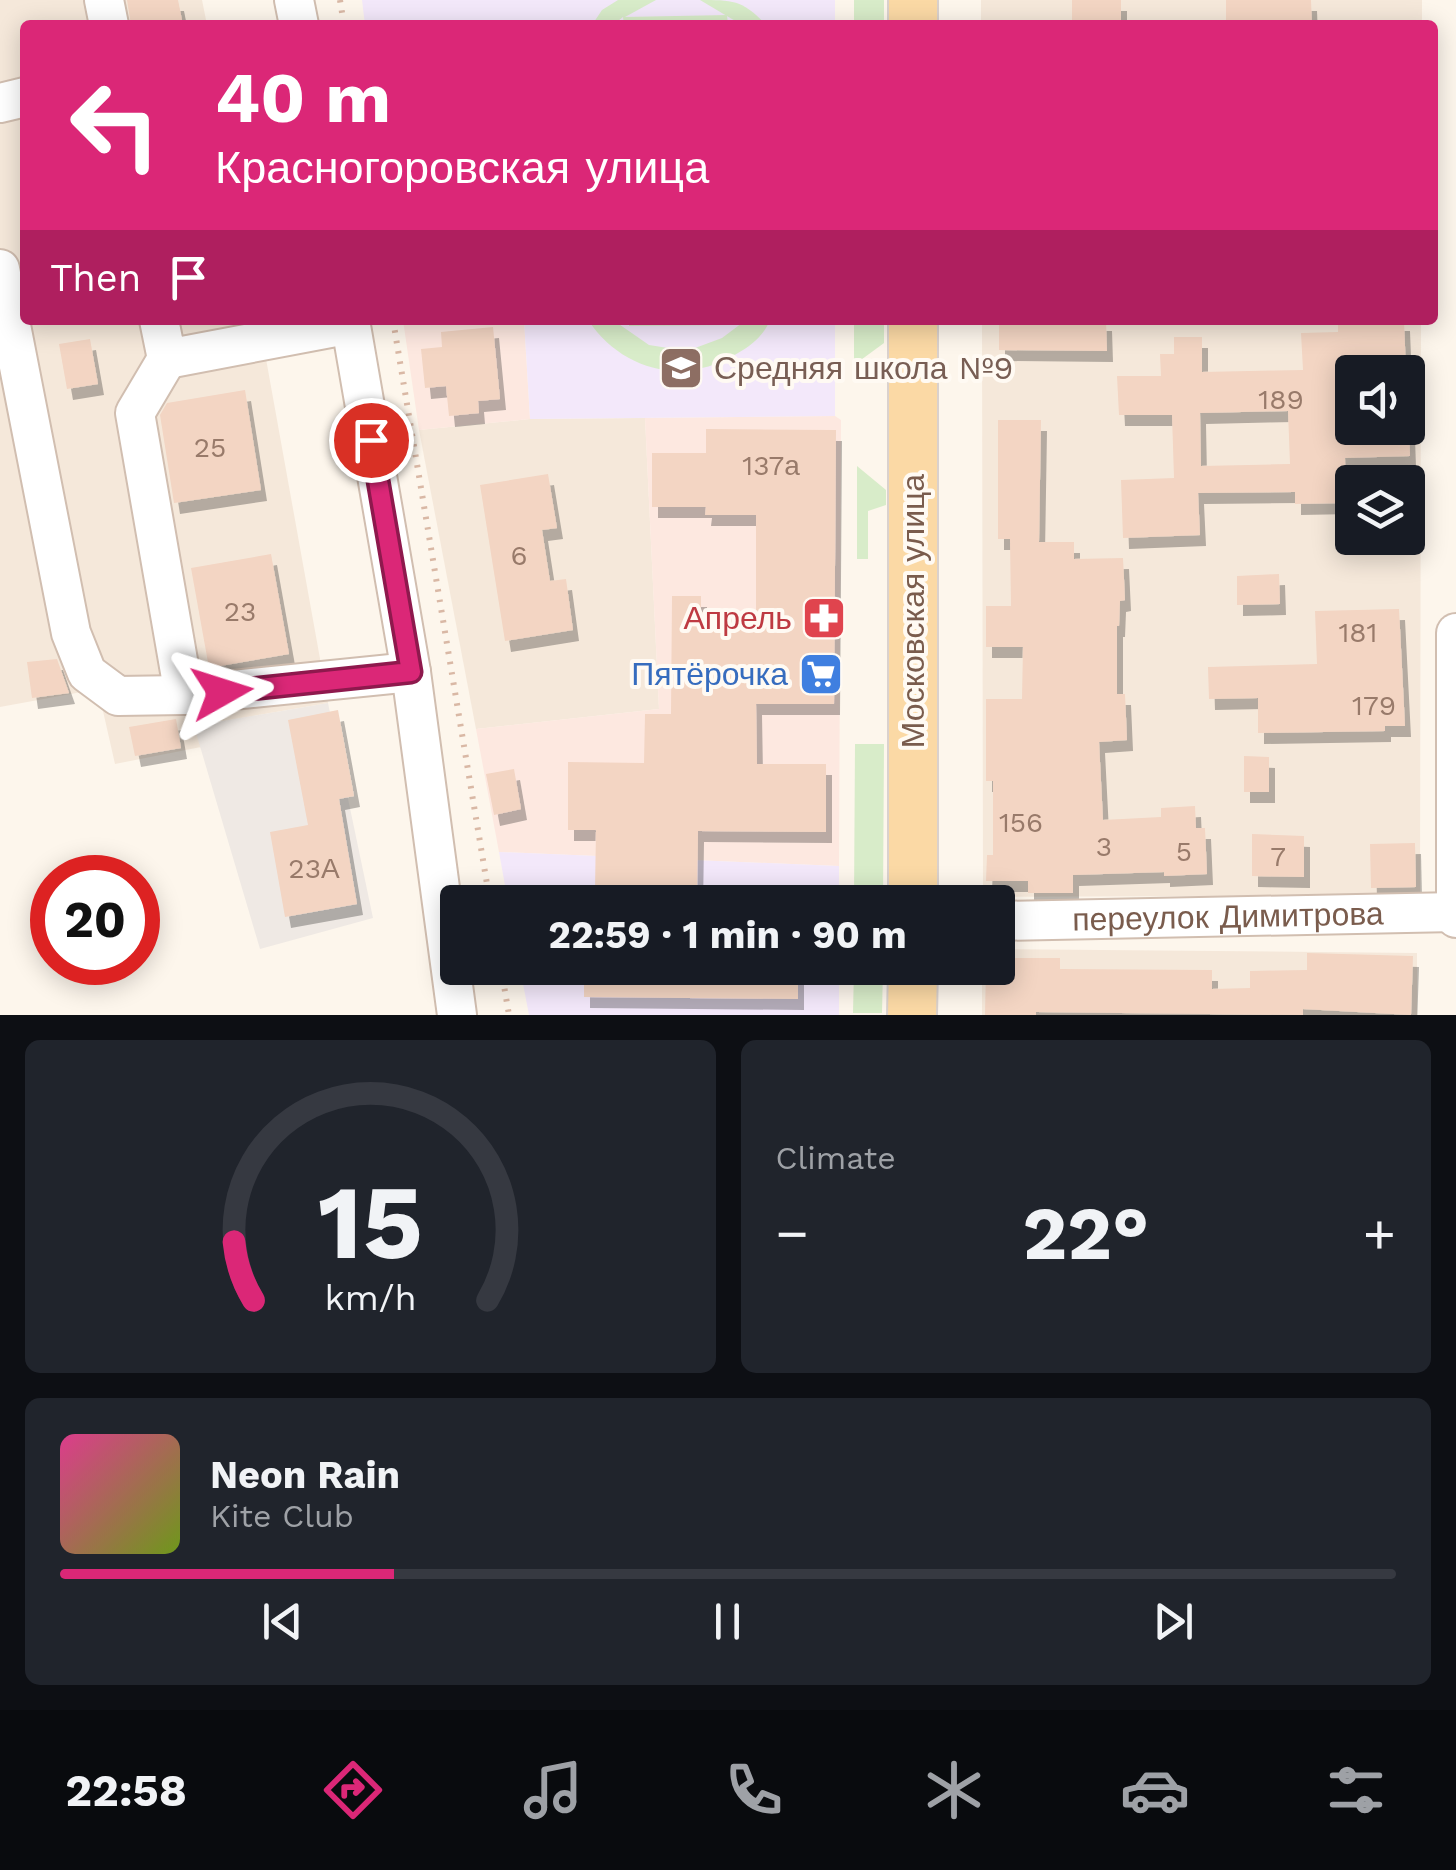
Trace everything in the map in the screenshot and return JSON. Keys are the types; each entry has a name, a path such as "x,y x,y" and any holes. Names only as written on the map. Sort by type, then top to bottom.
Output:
{"main road":[{"name":"Московская улица","path":"913,325 913,885"},
{"path":"912,1015 913,985"}],"street":[{"path":"0,269 70,634 87,673 118,696 184,695 411,672"},
{"path":"160,325 167,359 135,412 184,695"},
{"path":"167,359 335,325"},
{"path":"351,325 411,672 457,1015"},
{"path":"1456,633 1456,914"},
{"name":"переулок Димитрова","path":"1015,920 1456,914"}],"path":[{"path":"394,325 487,885"},
{"path":"504,985 509,1015"}],"shaded area":[{"path":"0,0 202,0 206,20 20,20 20,325 260,325 328,703 195,726 201,747 115,764 98,689 0,707"},
{"path":"362,0 835,0 835,20 364,20"},
{"path":"981,0 1422,0 1422,20 981,20"},
{"path":"404,325 524,325 530,419 419,430"},
{"name":"Средняя школа №9","path":"524,325 835,325 835,416 530,419"},
{"path":"982,325 1421,325 1421,355 1335,355 1335,445 1421,445 1421,465 1335,465 1335,555 1421,555 1420,895 1015,897 1015,885 983,885"},
{"path":"835,416 841,420 839,866 499,852 476,729 659,709 645,418"},
{"path":"645,418 659,709 476,729 419,430 530,419"},
{"path":"328,703 373,918 260,949 194,726"},
{"path":"499,852 839,866 839,885 505,885"},
{"path":"1015,949 1417,953 1417,1015 982,1015 982,985 1015,985"},
{"path":"523,985 839,985 839,1015 529,1015"}],"green space":[{"path":"618,0 656,0 625,17 727,15 728,20 623,17 595,20 602,10"},
{"path":"700,0 737,3 761,20 734,20"},
{"path":"854,0 884,0 884,20 854,20"},
{"path":"592,325 620,325 649,345 687,351 722,338 739,325 767,325 757,339 738,353 718,363 676,371 637,362 602,338"},
{"path":"854,325 884,325 884,343 854,365"},
{"path":"857,466 886,490 886,505 868,511 868,559 857,559"},
{"path":"855,744 884,744 883,885 854,885"},
{"path":"854,985 883,985 882,1013 853,1013"}],"building":[{"path":"127,0 178,0 182,20 130,20"},
{"path":"1072,0 1121,0 1121,20 1072,20"},
{"path":"1226,0 1311,0 1312,20 1226,20"},
{"path":"999,325 1106,325 1107,351 999,350"},
{"path":"1338,325 1404,325 1405,355 1335,355 1335,445 1410,445 1410,456 1345,458 1345,465 1335,465 1335,503 1295,504 1295,492 1198,493 1200,535 1123,538 1121,480 1174,478 1172,415 1119,415 1117,376 1161,376 1160,354 1174,354 1174,337 1202,337 1202,372 1303,370 1301,333 1338,332","holes":["1288,411 1290,464 1201,466 1200,413"]},
{"path":"493,327 500,399 478,401 479,413 449,416 446,386 425,388 421,349 442,347 441,332"},
{"path":"90,339 98,384 67,389 59,344"},
{"path":"245,390 261,490 174,503 160,415 167,403"},
{"path":"998,420 1041,420 1039,542 1074,542 1074,559 1123,558 1125,600 1120,601 1117,626 1117,694 1125,694 1127,740 1099,742 1103,820 1161,817 1161,808 1195,806 1196,828 1205,828 1207,874 1073,875 1073,893 1028,893 1028,881 986,881 987,855 993,855 993,781 986,781 986,699 1022,699 1023,647 986,647 986,606 1011,606 1010,539 998,539"},
{"path":"706,429 836,430 834,704 756,704 757,764 826,764 826,832 698,831 697,885 595,885 596,830 568,830 568,762 644,763 645,714 671,714 672,596 701,596 701,612 756,612 756,515 705,515 706,507 652,507 652,453 706,453"},
{"path":"548,474 557,528 542,530 550,581 566,579 573,630 505,641 480,485"},
{"path":"271,554 289,654 209,668 191,568"},
{"path":"1279,574 1280,604 1237,605 1237,576"},
{"path":"1399,609 1405,726 1385,726 1385,731 1258,733 1258,698 1209,699 1208,667 1317,664 1315,611"},
{"path":"57,659 69,693 32,698 27,662"},
{"path":"338,710 354,796 339,799 357,904 285,917 270,832 308,825 288,720"},
{"path":"176,719 181,748 135,756 129,727"},
{"path":"1244,756 1269,757 1269,792 1244,792"},
{"path":"514,769 521,809 494,815 486,774"},
{"path":"1252,834 1304,836 1304,877 1252,876"},
{"path":"1415,843 1416,887 1371,888 1370,844"},
{"path":"1307,953 1413,956 1411,1015 1303,1009 1303,1015 985,1015 986,985 1015,985 1015,958 1060,958 1060,969 1212,970 1212,989 1250,988 1250,971 1307,970"},
{"path":"584,985 798,985 798,999 584,997"}],"place":[{"name":"Средняя школа №9","path":"681,368"},
{"name":"Апрель","path":"824,618"},
{"name":"Пятёрочка","path":"821,674"}],"route":[{"path":"222,692 411,672 371,440"}]}
